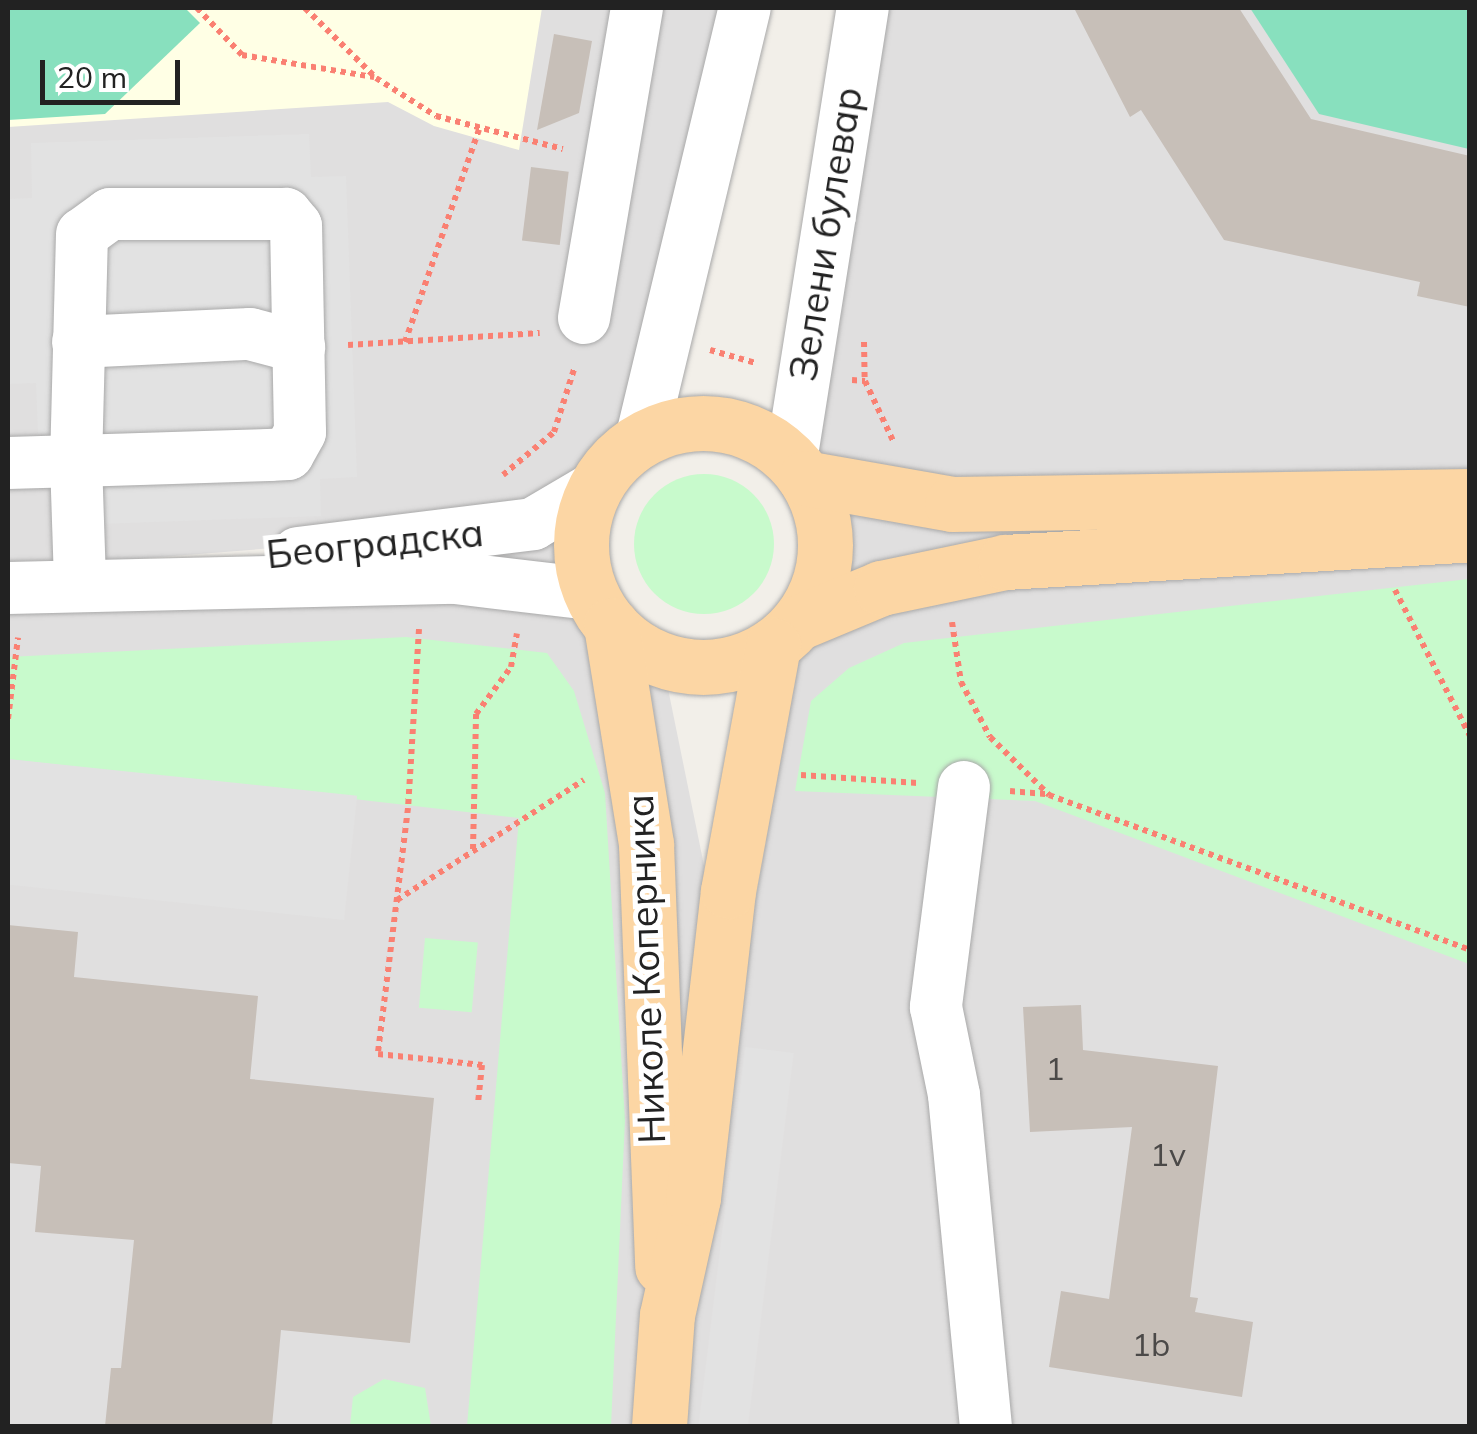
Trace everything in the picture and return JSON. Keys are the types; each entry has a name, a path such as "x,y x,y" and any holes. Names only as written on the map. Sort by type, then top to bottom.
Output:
{"main road":[{"path":"1470,496 952,504 798,470 758,437 720,424 679,425 641,440 594,488 581,541 601,610 659,659 698,667 737,662 785,634 951,570 1362,538 1470,534"},
{"path":"785,634 821,578 825,544 798,470"},
{"name":"Николе Коперника","path":"601,610 646,844 654,1189 667,1315"},
{"name":"Николе Коперника","path":"659,1426 667,1315 692,1198 728,891 785,634"}],"street":[{"path":"584,318 637,8"},
{"path":"641,440 745,8"},
{"name":"Зелени булевар","path":"798,470 864,8"},
{"path":"8,463 76,462 288,454 300,432 296,226 273,210 94,221 79,254 76,462 80,584"},
{"path":"78,342 250,334 299,347"},
{"name":"Београдска","path":"148,583 224,560 533,524 594,488"},
{"name":"Београдска","path":"8,588 503,579 601,610"},
{"path":"964,787 936,1006 954,1095 986,1426"}],"path":[{"path":"197,8 242,56 376,78"},
{"path":"305,8 376,78 436,116 479,129 614,155"},
{"path":"405,342 479,129"},
{"path":"1362,538 1470,736"},
{"path":"951,570 961,682 990,737 1049,794 1470,950"},
{"path":"419,628 396,900 378,1054 482,1065 478,1101"},
{"path":"473,849 476,714 511,667 517,633"},
{"path":"396,900 473,849 595,778"}],"shaded area":[{"path":"8,8 755,8 658,412 614,460 439,535 8,569"},
{"path":"8,8 542,8 519,150 434,126 388,102 8,127"},
{"path":"872,8 1469,8 1469,1426 666,1426 815,553 786,439"},
{"path":"309,134 311,177 346,176 357,477 320,479 321,516 99,524 96,433 38,434 36,383 8,384 8,199 32,198 31,143"},
{"path":"569,526 600,588 665,674 709,890 658,1426 8,1426 8,579"},
{"path":"8,759 357,796 344,920 8,885"},
{"path":"745,1047 794,1053 748,1426 699,1425"}],"green space":[{"path":"8,8 185,8 200,23 105,114 8,120"},
{"path":"1250,8 1469,8 1469,149 1319,114"},
{"path":"704,474 731,479 754,494 769,517 774,544 769,571 754,594 731,609 704,614 677,609 654,594 639,571 634,544 639,517 654,494 677,479"},
{"path":"1469,579 1469,964 1035,801 795,791 811,701 849,668 904,643"},
{"path":"406,637 547,653 574,691 605,793 625,1120 611,1426 467,1426 519,818 8,759 8,657"},
{"path":"425,938 478,943 472,1012 419,1008"},
{"path":"384,1379 425,1388 431,1426 350,1426 353,1397"}],"building":[{"path":"1074,8 1239,8 1311,119 1470,156 1470,307 1417,296 1420,282 1224,240 1141,110 1130,117"},
{"path":"554,34 592,41 579,113 537,130"},
{"path":"531,167 569,172 560,245 522,240"},
{"path":"8,925 78,932 74,977 258,996 250,1079 434,1098 410,1343 281,1330 272,1426 105,1426 111,1368 121,1368 134,1240 35,1232 41,1166 8,1163"},
{"path":"1081,1005 1083,1050 1218,1066 1190,1297 1198,1298 1195,1312 1253,1322 1242,1397 1049,1367 1061,1291 1109,1299 1132,1127 1030,1132 1023,1007"}]}
